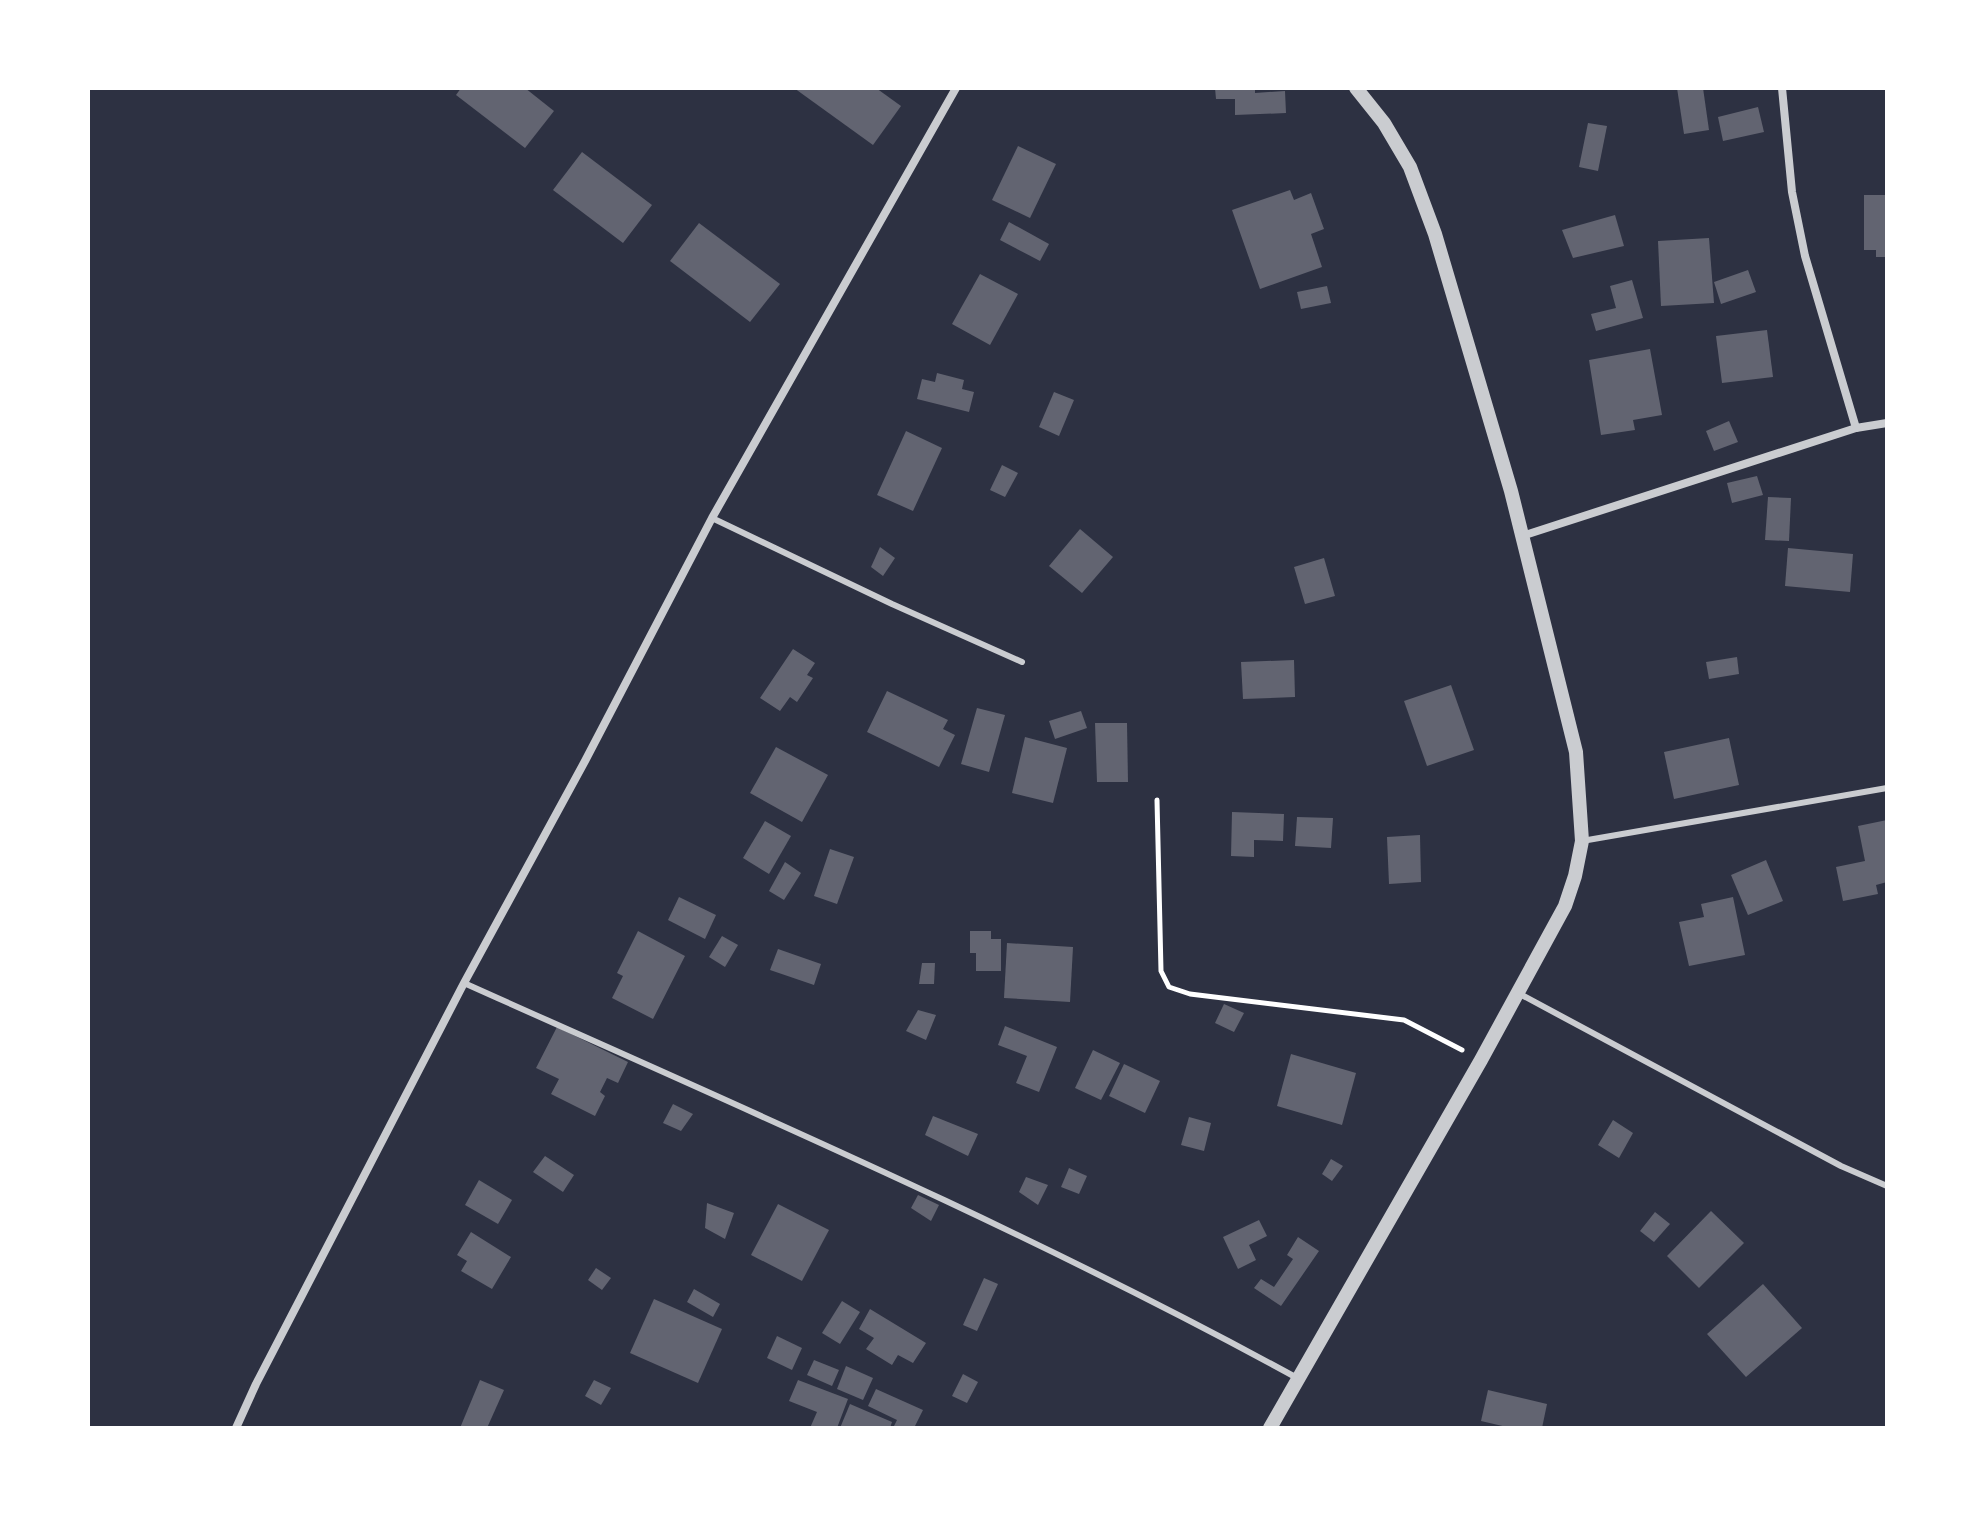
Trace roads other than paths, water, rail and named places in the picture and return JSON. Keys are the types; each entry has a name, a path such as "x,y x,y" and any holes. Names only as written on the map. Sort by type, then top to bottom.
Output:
{"street":[{"path":"236,1428 464,983 712,518 956,88"},
{"path":"1270,1428 1481,1060 1565,906 1582,841 1576,752 1522,536 1439,249 1410,167 1384,123 1356,88"},
{"path":"1782,88 1792,192 1805,256 1856,428"},
{"path":"1522,536 1856,428 1887,423"}],"lane":[{"path":"712,518 1022,662"},
{"path":"1582,841 1887,788"},
{"path":"464,983 881,1171 1175,1311 1299,1379"},
{"path":"1518,993 1841,1166 1887,1186"}]}
